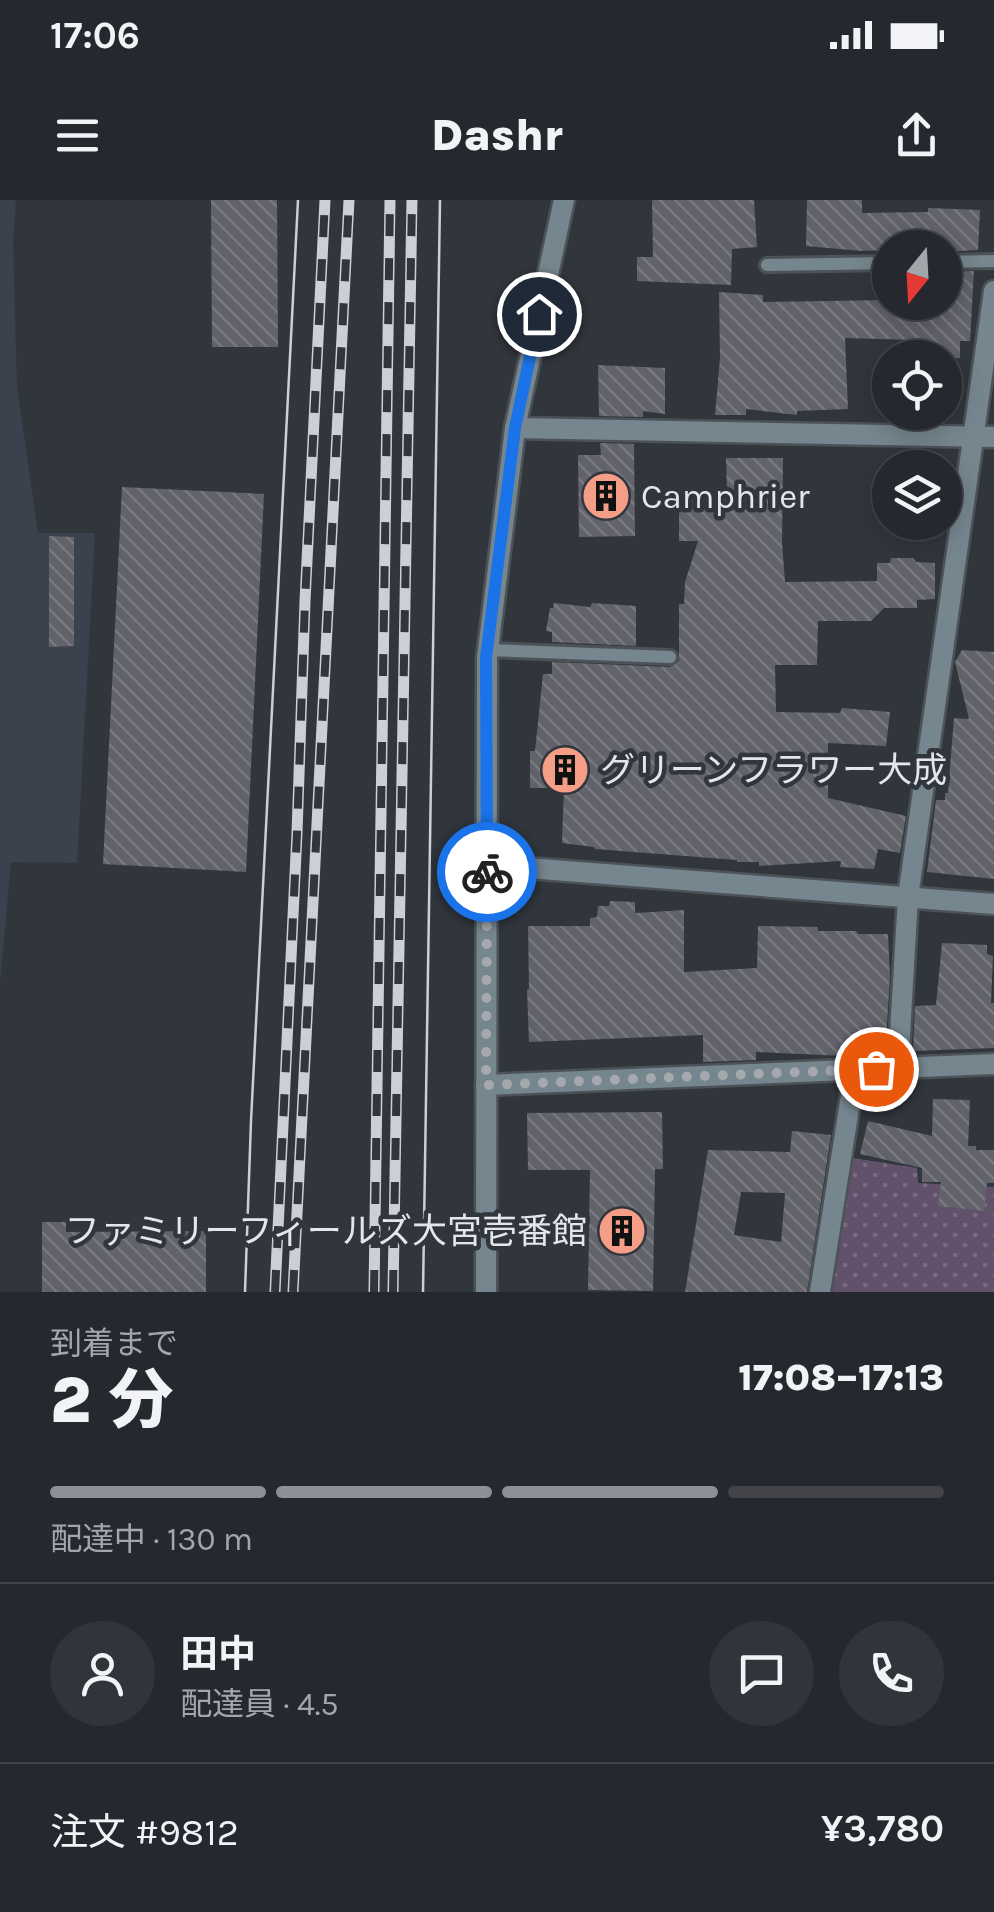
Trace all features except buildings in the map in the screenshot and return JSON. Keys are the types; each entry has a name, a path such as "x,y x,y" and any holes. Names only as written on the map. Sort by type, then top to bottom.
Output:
{"street":[{"path":"486,1292 488,650 515,428 564,200"},
{"path":"898,1068 908,897 984,437 994,291"},
{"path":"515,428 984,437"},
{"path":"488,865 994,904"},
{"path":"486,1085 994,1064"},
{"path":"820,1292 855,1070"}],"lane":[{"path":"962,262 994,261"},
{"path":"766,266 872,263"},
{"path":"488,650 670,657"}],"shaded area":[{"path":"0,200 16,200 13,241 17,387 38,533 95,533 77,863 11,862 0,984"},
{"path":"853,1158 917,1168 918,1183 994,1187 994,1292 827,1292"}],"tram line":[{"path":"245,1292 298,200"},
{"path":"423,1292 440,200"}],"railway":[{"path":"275,1292 325,200"},
{"path":"293,1292 349,200"},
{"path":"374,1292 390,200"},
{"path":"393,1292 412,200"}],"way so far":[{"path":"487,872 486,1085 876,1069"}],"place":[{"name":"Camphrier","path":"606,496"},
{"name":"グリーンフラワー大成","path":"565,770"},
{"name":"ファミリーフィールズ大宮壱番館","path":"622,1231"}],"route":[{"path":"487,872 486,658 515,428 539,314"}]}
